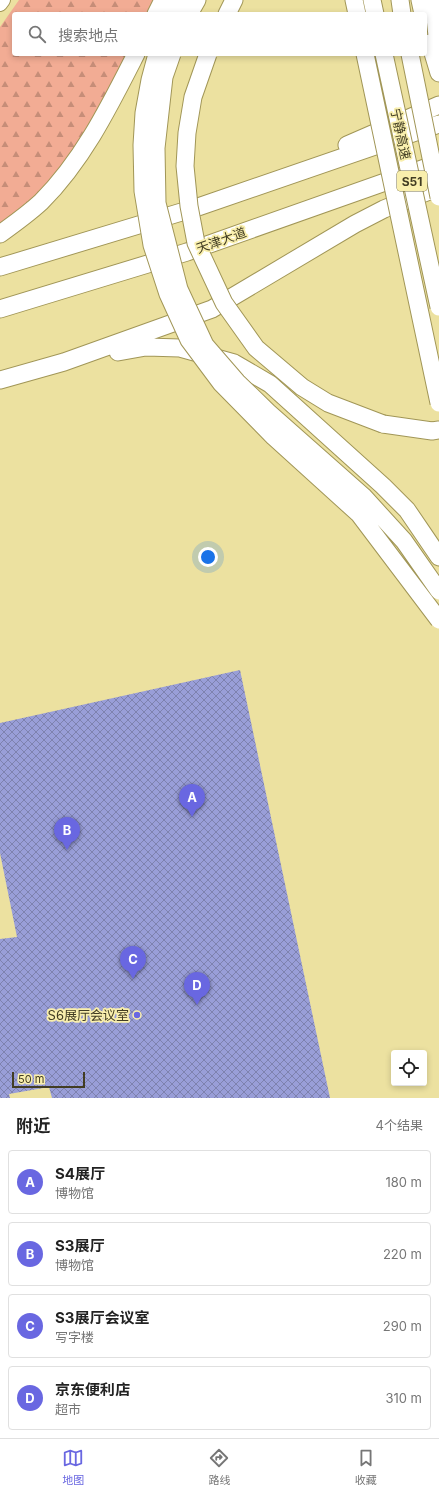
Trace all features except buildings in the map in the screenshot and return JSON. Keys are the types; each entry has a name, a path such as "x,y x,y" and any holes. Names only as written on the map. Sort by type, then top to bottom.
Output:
{"highway":[{"path":"157,12 163,0"},
{"path":"175,12 181,0"},
{"path":"191,12 196,0"},
{"path":"228,12 234,0"},
{"path":"354,0 357,12"},
{"path":"372,0 375,12"},
{"path":"400,0 402,12"},
{"path":"420,0 423,12"},
{"path":"433,0 439,53"},
{"path":"427,31 439,73"},
{"path":"0,234 40,203 78,158 99,124 135,56"},
{"path":"156,56 144,113 142,145 143,191 152,244 168,294 189,340 226,388 274,437 359,514 439,620"},
{"path":"171,56 164,77 156,140 157,203 179,290 205,345 237,382 268,412 362,496 404,541 439,591"},
{"path":"207,56 193,97 187,133 185,166 189,206 196,243 224,303 256,348 302,387 328,403 383,424 432,431 439,430"},
{"path":"365,56 439,403"},
{"name":"宁静高速","path":"384,56 439,307"},
{"name":"宁静高速","path":"410,56 439,197"},
{"path":"239,193 439,105"},
{"path":"0,267 198,207 439,124"},
{"name":"天津大道","path":"0,309 186,252 439,163"},
{"path":"0,380 64,362 212,309 355,224 384,209 439,187"},
{"path":"64,362 146,347 180,348 234,363 270,384 383,486 407,510 439,557"}],"main road":[{"path":"0,4 3,0"}],"green space":[{"path":"19,0 154,0 150,12 12,12 12,56 127,56 75,153 33,201 0,225 0,27"}],"place":[{"name":"S4展厅","path":"192,817"},
{"name":"S3展厅","path":"67,850"},
{"name":"S3展厅会议室","path":"133,979"},
{"name":"京东便利店","path":"197,1005"},
{"name":"S6展厅会议室","path":"137,1015"}]}
